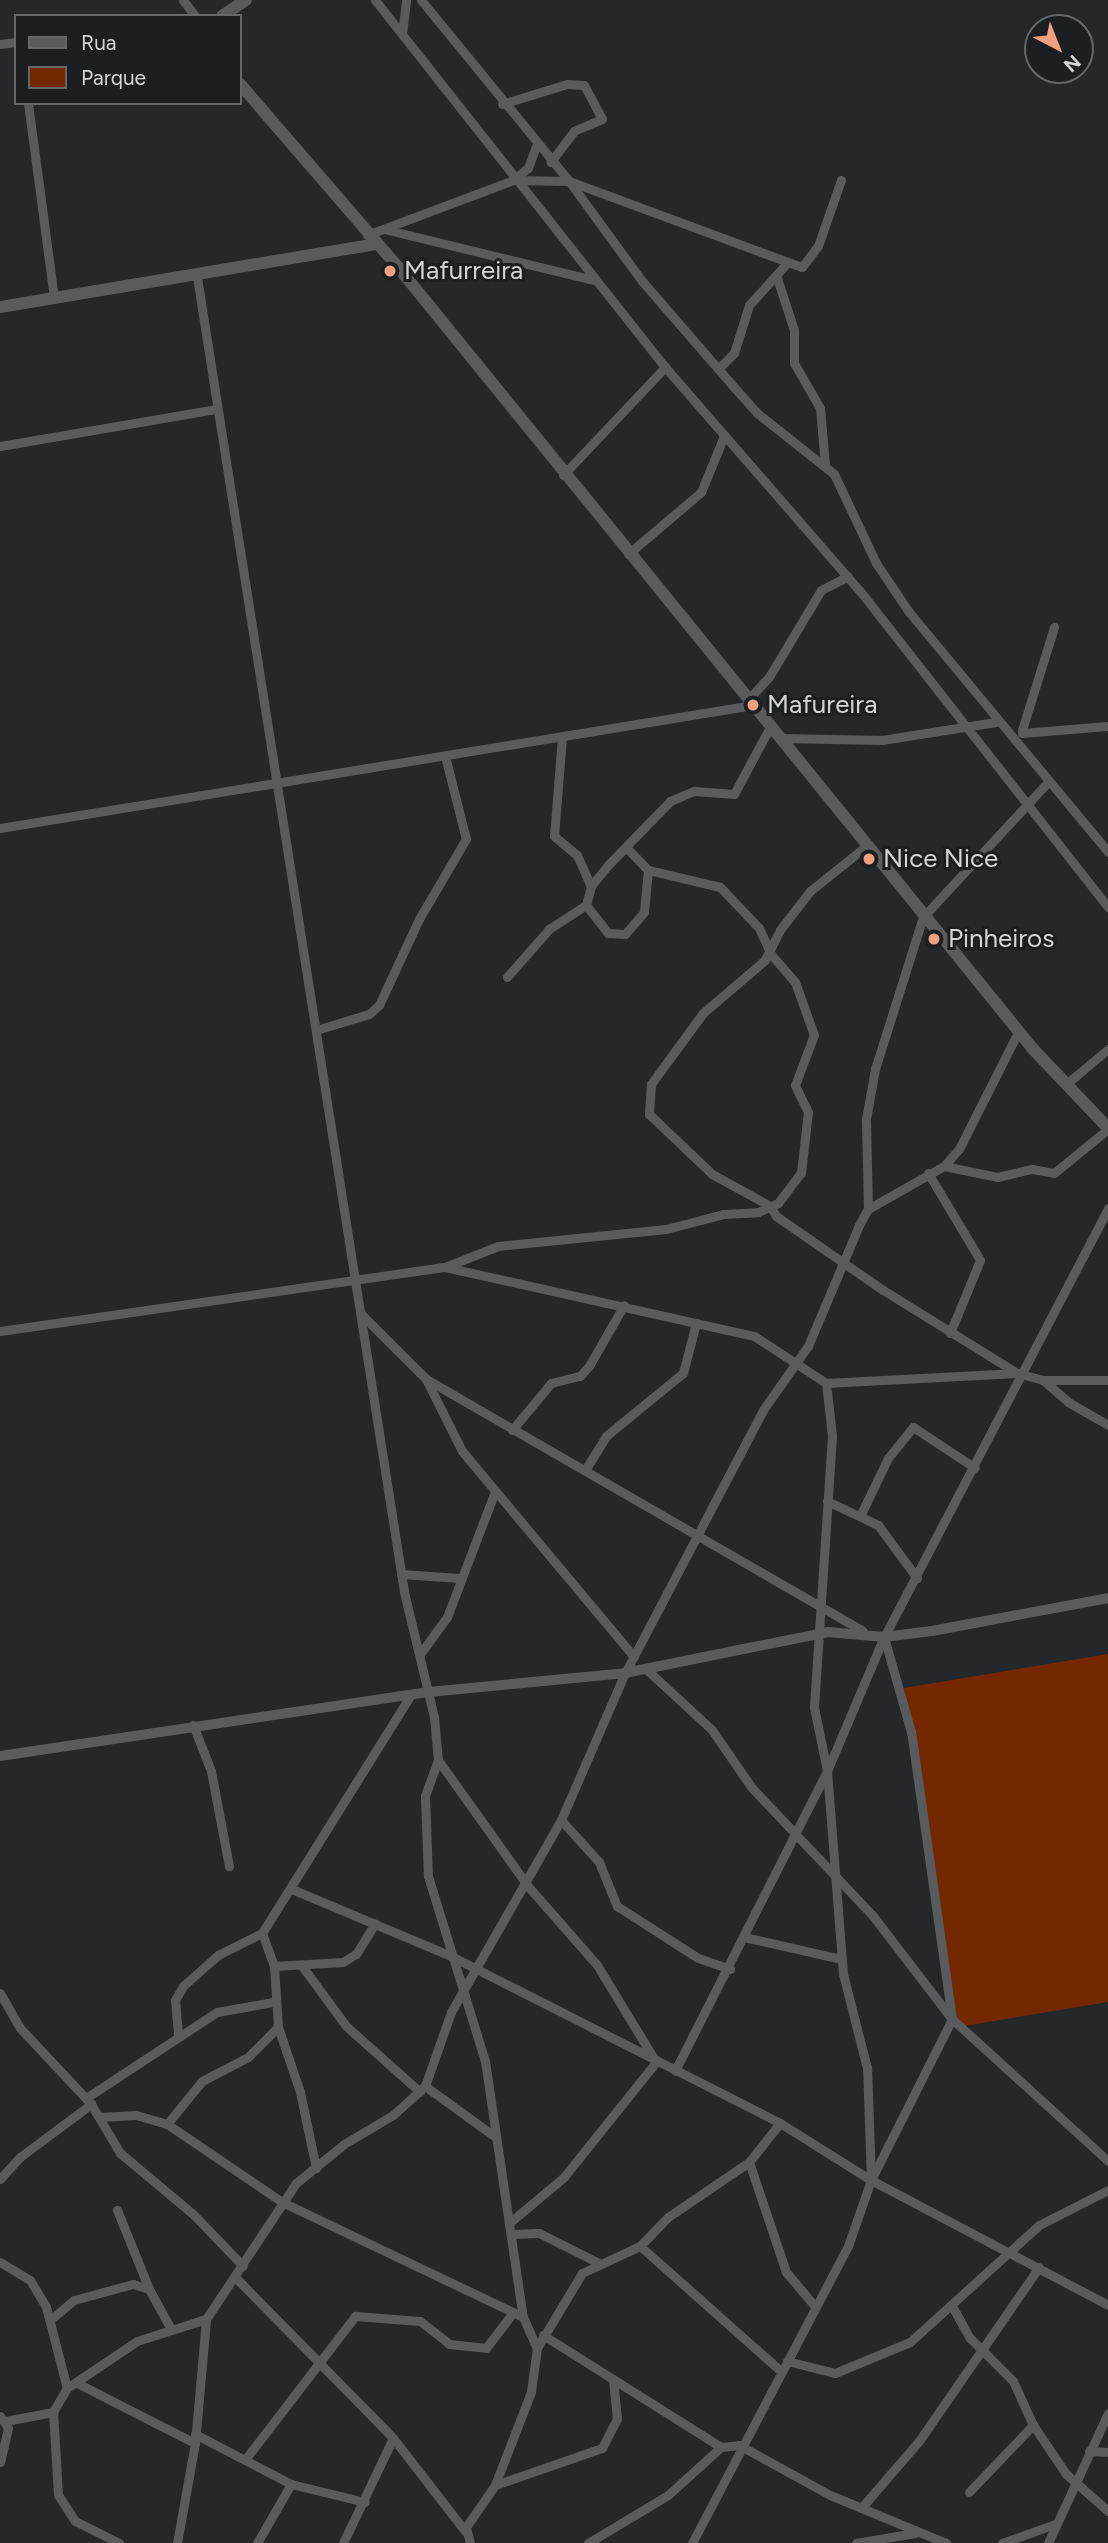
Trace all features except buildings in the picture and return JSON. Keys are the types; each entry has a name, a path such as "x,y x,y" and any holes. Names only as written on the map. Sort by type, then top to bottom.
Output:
{"main road":[{"path":"225,14 246,0"},
{"path":"242,85 372,240 1018,1032 1108,1129"},
{"path":"0,307 197,277 372,240"}],"street":[{"path":"374,0 513,180 665,367 848,576 1024,807 1108,906"},
{"path":"402,34 406,0"},
{"path":"421,0 536,146 569,181 642,281 718,369 757,413 825,465 909,612 996,722 1019,745 1108,852"},
{"path":"502,104 567,84 584,85 602,119 574,131 551,162"},
{"path":"28,105 54,298"},
{"path":"372,240 384,229 513,180 528,168 536,146"},
{"path":"513,180 569,181 786,264 802,267 818,246 842,180"},
{"path":"384,229 595,281"},
{"path":"718,369 734,353 749,305 786,264"},
{"path":"776,275 794,330 794,363 820,408 825,465"},
{"path":"197,277 401,1574 429,1692 438,1760 425,1796 428,1875 451,1956 466,1986 485,2061 494,2136 512,2234 523,2317 537,2348"},
{"path":"563,475 665,367"},
{"path":"0,446 217,409"},
{"path":"628,554 701,492 724,436"},
{"path":"0,828 562,737 750,703 769,677 821,590 848,576"},
{"path":"1019,745 1054,627"},
{"path":"780,738 882,740 996,722"},
{"path":"1022,730 1108,726"},
{"path":"507,977 550,929 586,905 591,886 681,796 694,791 734,794 771,727"},
{"path":"562,737 554,836 573,850 591,886"},
{"path":"316,1030 369,1014 379,1005 419,919 466,839 445,756"},
{"path":"177,2543 195,2439 206,2319 236,2278 282,2202 316,2168 422,2089 466,1986 527,1885 561,1820 625,1674 763,1410 798,1364 843,1259 868,1209 866,1119 875,1069 923,917 1049,781"},
{"path":"865,847 810,891 753,974 703,1013 661,1068 647,1097 657,1126 712,1174 770,1206 776,1216 950,1333 1021,1374 1043,1380 1108,1380"},
{"path":"0,1331 445,1267 498,1246 666,1229 770,1206 801,1173 808,1112 794,1085 814,1035 795,982 769,949 759,928 720,887 648,870 628,849"},
{"path":"586,905 608,933 625,934 644,912 648,870"},
{"path":"868,1209 944,1166 959,1149 1018,1032"},
{"path":"1065,1085 1108,1049"},
{"path":"944,1166 997,1177 1032,1169 1054,1173 1108,1129"},
{"path":"928,1173 980,1260 950,1333"},
{"path":"674,2071 730,1969 827,1771 884,1637 975,1468 1108,1208"},
{"path":"445,1267 766,1340 826,1383 1021,1374"},
{"path":"512,1430 551,1383 580,1376 589,1366 624,1306"},
{"path":"361,1314 426,1379 697,1536 817,1601 863,1631 884,1637 1108,1598"},
{"path":"584,1470 606,1436 683,1373 696,1323"},
{"path":"426,1379 445,1424 495,1491 634,1657"},
{"path":"1043,1380 1068,1402 1108,1425"},
{"path":"826,1383 832,1436 817,1601 819,1633 815,1733 827,1771 841,1959 867,2068 871,2180"},
{"path":"860,1516 888,1458 913,1427 975,1468"},
{"path":"419,1654 447,1617 495,1491"},
{"path":"827,1502 878,1525 917,1578"},
{"path":"401,1574 460,1578"},
{"path":"0,1756 193,1725 429,1692 625,1674 819,1633 863,1631"},
{"path":"692,2543 739,2445 848,2246 871,2180 952,2019 911,1732 884,1637"},
{"path":"646,1669 712,1730 794,1837 873,1916 952,2019 1108,2161"},
{"path":"178,2034 175,2000 183,1986 218,1955 262,1933 294,1890 410,1696"},
{"path":"193,1725 211,1771 229,1866"},
{"path":"438,1760 527,1885 597,1965 656,2062"},
{"path":"561,1820 599,1862 617,1906 698,1958 730,1969"},
{"path":"294,1890 451,1956 779,2123 871,2180 1108,2305"},
{"path":"274,1966 302,1966 350,1959 375,1923"},
{"path":"262,1933 274,1966 273,2002 278,2027 300,2092 316,2168"},
{"path":"744,1937 841,1959"},
{"path":"302,1966 346,2026 422,2089 494,2136"},
{"path":"0,1993 20,2028 89,2101 130,2164 193,2214 243,2266"},
{"path":"0,2179 20,2157 178,2034 217,2012 273,2002"},
{"path":"167,2124 202,2081 248,2057 278,2027"},
{"path":"509,2223 573,2167 656,2062"},
{"path":"99,2117 136,2115 167,2124 282,2202 523,2317"},
{"path":"465,2531 495,2485 531,2392 537,2348 568,2289 599,2263 640,2246 668,2217 749,2162 779,2123"},
{"path":"749,2162 786,2272 814,2305"},
{"path":"787,2361 835,2373 860,2366 910,2342 952,2306 1004,2252 1039,2225 1108,2190"},
{"path":"117,2210 149,2289 171,2329"},
{"path":"512,2234 539,2233 599,2263"},
{"path":"640,2246 781,2371"},
{"path":"0,2262 30,2280 50,2320 72,2386 195,2439 247,2457 291,2484 365,2502"},
{"path":"862,2507 919,2441 1038,2267"},
{"path":"236,2278 393,2438 465,2531 470,2543"},
{"path":"50,2320 81,2298 108,2296 133,2284 149,2289"},
{"path":"952,2306 983,2351 1013,2381 1033,2425 1074,2480 1108,2511"},
{"path":"247,2457 347,2323 361,2313 420,2321 449,2344 486,2348 512,2314"},
{"path":"119,2543 75,2521 58,2495 53,2412 72,2386 137,2341 206,2319"},
{"path":"543,2335 721,2447"},
{"path":"495,2485 603,2448 617,2419 613,2379"},
{"path":"0,2462 3,2419 53,2412"},
{"path":"1048,2543 1074,2480 1108,2413"},
{"path":"969,2492 1033,2425"},
{"path":"343,2543 365,2502 393,2438"},
{"path":"588,2543 668,2495 721,2447 739,2445 915,2533 946,2543"},
{"path":"1089,2451 1108,2452"},
{"path":"257,2543 291,2484"},
{"path":"1002,2543 1055,2524"},
{"path":"856,2543 915,2533"}],"green space":[{"path":"1108,1654 1108,2002 958,2027 904,1688"}],"place":[{"name":"Mafurreira","path":"390,271"},
{"name":"Mafureira","path":"753,705"},
{"name":"Nice Nice","path":"869,859"},
{"name":"Pinheiros","path":"934,939"}]}
